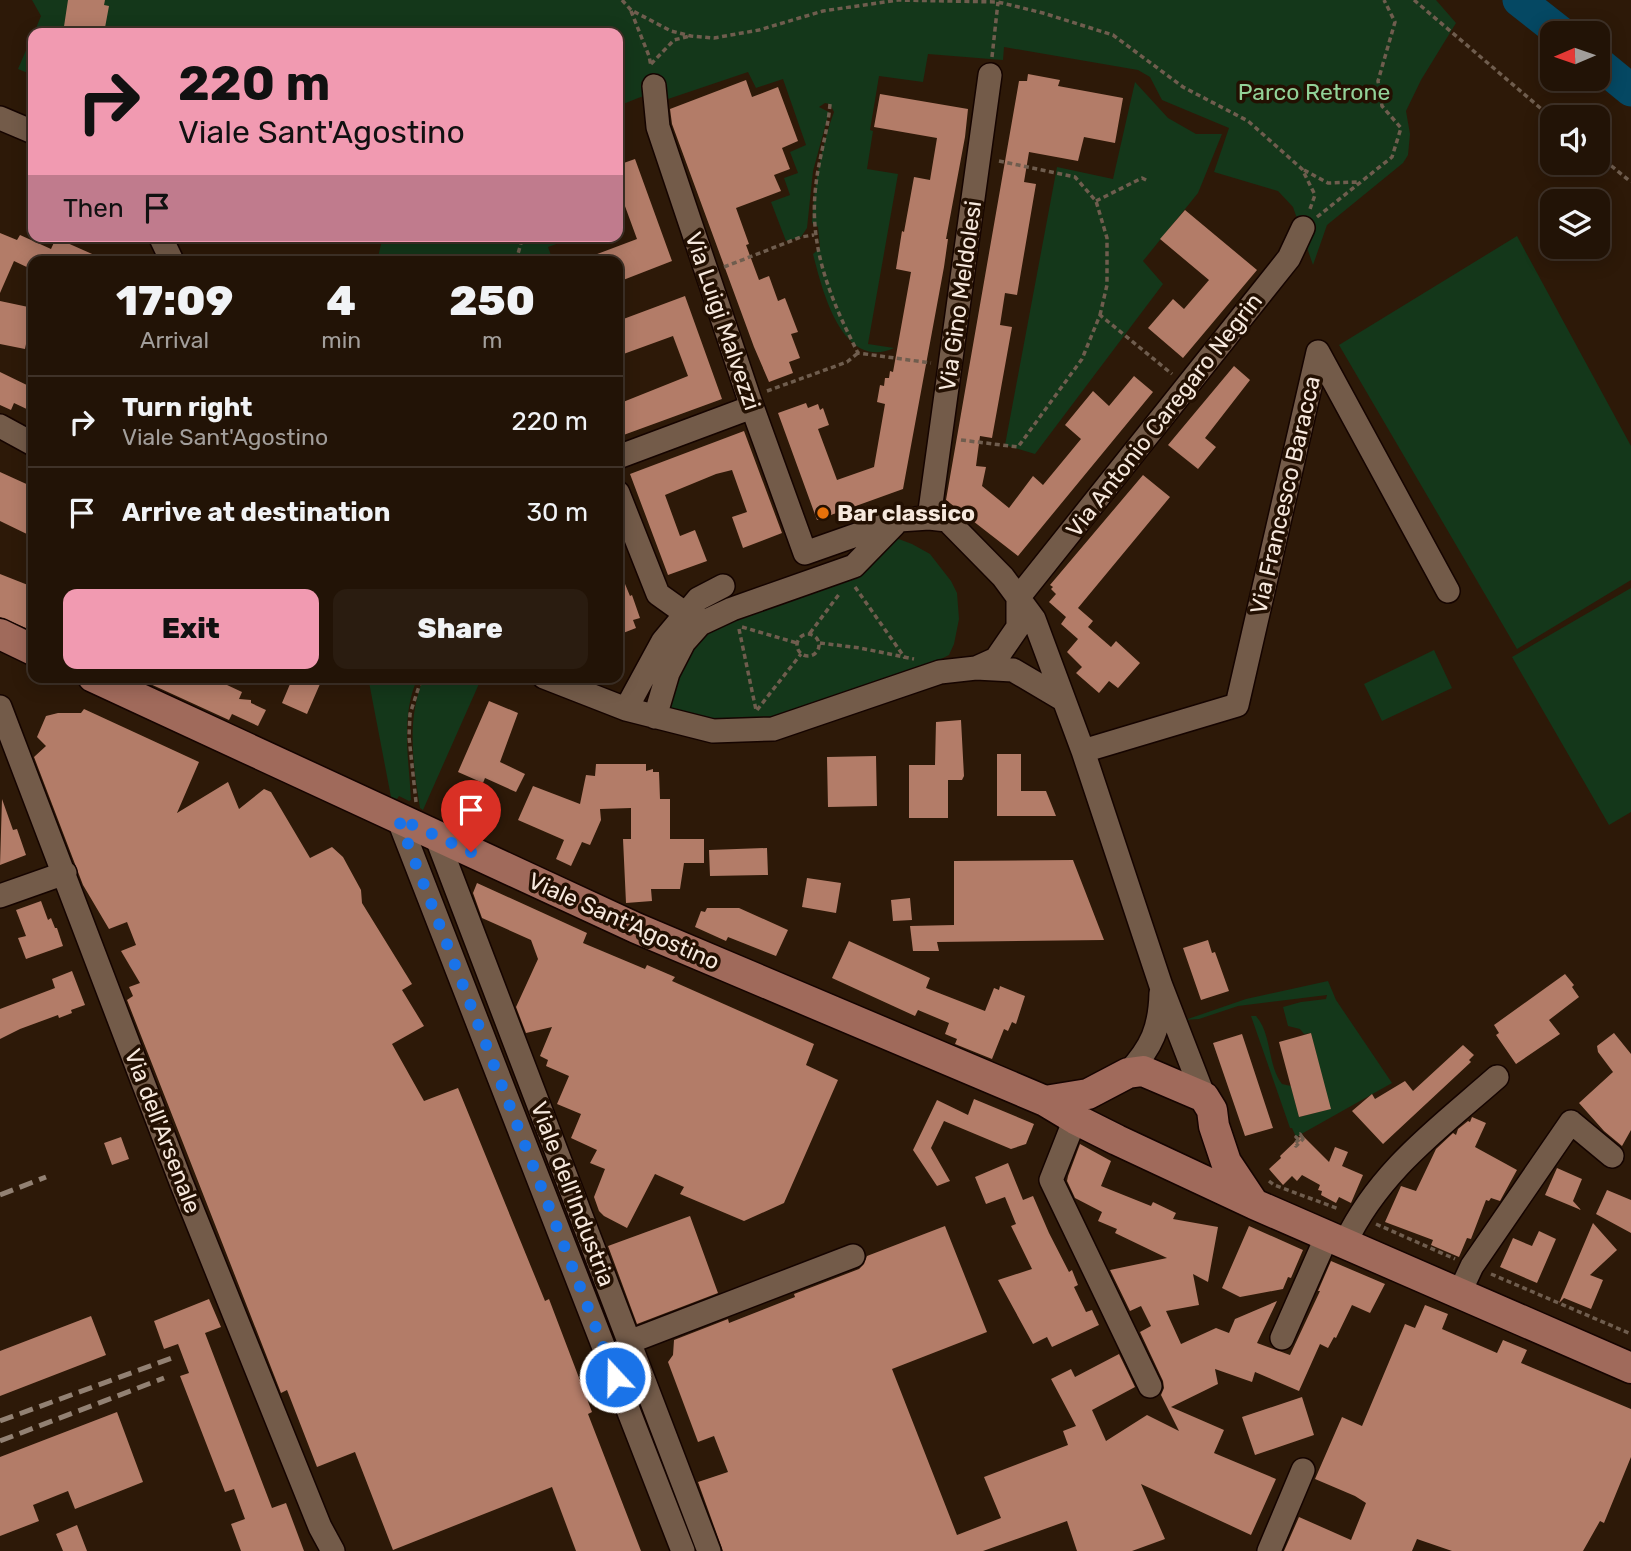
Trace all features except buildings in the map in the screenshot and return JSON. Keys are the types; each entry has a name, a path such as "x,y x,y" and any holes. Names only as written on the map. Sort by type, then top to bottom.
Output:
{"main road":[{"path":"0,634 28,648"},
{"name":"Viale Sant'Agostino","path":"106,683 636,928 1045,1101 1117,1140 1254,1204 1631,1368"},
{"path":"1045,1101 1088,1094 1121,1077 1143,1071 1204,1097 1212,1110 1214,1126 1226,1162 1254,1204"},
{"path":"1117,1140 1109,1127 1106,1114 1121,1077"},
{"path":"1173,1166 1186,1162 1202,1151 1214,1126"}],"street":[{"name":"Via Luigi Malvezzi","path":"652,75 657,127 750,402 805,553 899,520"},
{"name":"Via Gino Meldolesi","path":"929,517 990,75"},
{"path":"0,118 28,130"},
{"name":"Via Antonio Caregaro Negrin","path":"1018,598 1289,258 1303,228"},
{"name":"Via Francesco Baracca","path":"1083,751 1237,705 1318,352 1448,591"},
{"path":"623,455 750,402"},
{"path":"0,426 28,441"},
{"path":"623,506 658,594 686,614"},
{"path":"655,717 668,673 678,652 701,624 732,609 854,566 899,520 929,517 947,520 1003,577 1034,619 1083,751 1161,986 1204,1097"},
{"path":"626,709 663,641 698,599 723,586"},
{"path":"976,668 996,659 1018,627 1018,598"},
{"path":"559,683 626,709 713,731 773,729 932,675 976,668 1013,670 1064,700"},
{"name":"Via dell'Arsenale","path":"0,707 11,764 65,873 181,1182 320,1527 333,1551"},
{"name":"Viale dell'Industria","path":"418,828 629,1342 709,1551"},
{"name":"Viale dell'Industria","path":"418,828 683,1551"},
{"path":"0,896 65,873"},
{"path":"1121,1077 1145,1054 1155,1036 1161,1014 1161,986"},
{"path":"1282,1338 1336,1240 1397,1165 1497,1077"},
{"path":"1075,1119 1051,1180 1150,1386"},
{"path":"1459,1294 1472,1266 1572,1122 1612,1156"},
{"path":"629,1342 853,1256"},
{"path":"1269,1551 1303,1470"}],"path":[{"path":"622,0 631,10 671,31 713,38 759,30 823,11 898,1 999,1 1114,35 1183,87 1248,121 1302,169 1328,183 1360,182"},
{"path":"1303,228 1392,157 1401,128 1382,106 1378,81 1395,23 1384,0"},
{"path":"1414,0 1540,108"},
{"path":"990,75 999,1"},
{"path":"631,10 652,75"},
{"path":"652,75 674,40 691,36"},
{"path":"830,104 828,130 816,184 814,235 823,277 858,352"},
{"path":"940,437 1018,447 1082,359 1100,315 1107,285 1107,237 1096,201 1075,177 979,157"},
{"path":"1610,165 1631,182"},
{"path":"1302,169 1315,195 1303,228"},
{"path":"1096,201 1142,178 1147,181"},
{"path":"707,273 801,237 814,235"},
{"path":"1100,315 1187,386"},
{"path":"858,352 950,366"},
{"path":"750,402 847,362 858,352"},
{"path":"850,580 905,658"},
{"path":"797,643 738,626 756,712 801,654"},
{"path":"810,633 818,638 820,643 817,653 813,656 801,654 797,643 801,635 810,633"},
{"path":"820,643 925,660 932,675"},
{"path":"418,828 410,714 420,683"},
{"path":"1264,1176 1274,1185 1358,1216 1631,1334"}],"green space":[{"name":"Parco Retrone","path":"32,0 1436,0 1456,23 1421,80 1406,111 1410,134 1408,155 1403,163 1327,225 1313,265 1293,207 1278,191 1214,172 1229,128 1162,100 1150,77 1138,70 1004,47 1003,60 928,54 923,82 879,76 867,169 898,174 868,344 894,348 876,352 861,348 848,338 837,323 822,287 813,254 820,248 818,227 812,223 819,167 834,112 830,104 825,103 819,107 829,112 813,171 807,228 801,237 786,241 771,202 790,195 784,178 798,173 790,152 806,145 783,79 756,88 748,72 668,99 661,89 623,104 623,28 36,28 41,16"},
{"path":"28,46 28,73 18,69"},
{"path":"1135,82 1168,118 1196,134 1222,134 1198,193 1143,261 1163,284 1035,454 1005,445 1057,167 1113,179"},
{"path":"1517,236 1631,446 1631,580 1517,649 1339,345"},
{"path":"382,242 562,242 548,247 551,256 378,256"},
{"path":"896,538 930,554 957,593 959,619 949,655 919,670 762,721 710,722 670,709 666,699 694,636"},
{"path":"1631,588 1631,812 1609,825 1512,657"},
{"path":"1434,650 1452,688 1382,721 1364,684"},
{"path":"369,683 416,683 407,722 411,800 399,796 397,799 391,797"},
{"path":"422,683 479,683 423,810 420,808 413,758 413,725"},
{"path":"1328,981 1336,1000 1392,1083 1296,1137 1290,1128 1251,1016 1256,1016 1265,1031 1277,1076 1282,1084 1291,1086 1299,1117 1330,1109 1311,1033 1304,1034 1300,1029 1288,1026 1283,1007 1326,999 1327,995 1238,1006 1199,1019 1185,1020 1246,999"}],"waterway":[{"path":"1519,0 1546,21"},
{"path":"1610,73 1631,90"}],"railway":[{"path":"0,1195 46,1177"},
{"path":"0,1421 172,1358"},
{"path":"0,1441 164,1378"}],"place":[{"name":"Bar classico","path":"823,513"}],"route":[{"path":"471,852 398,818 615,1377"}]}
